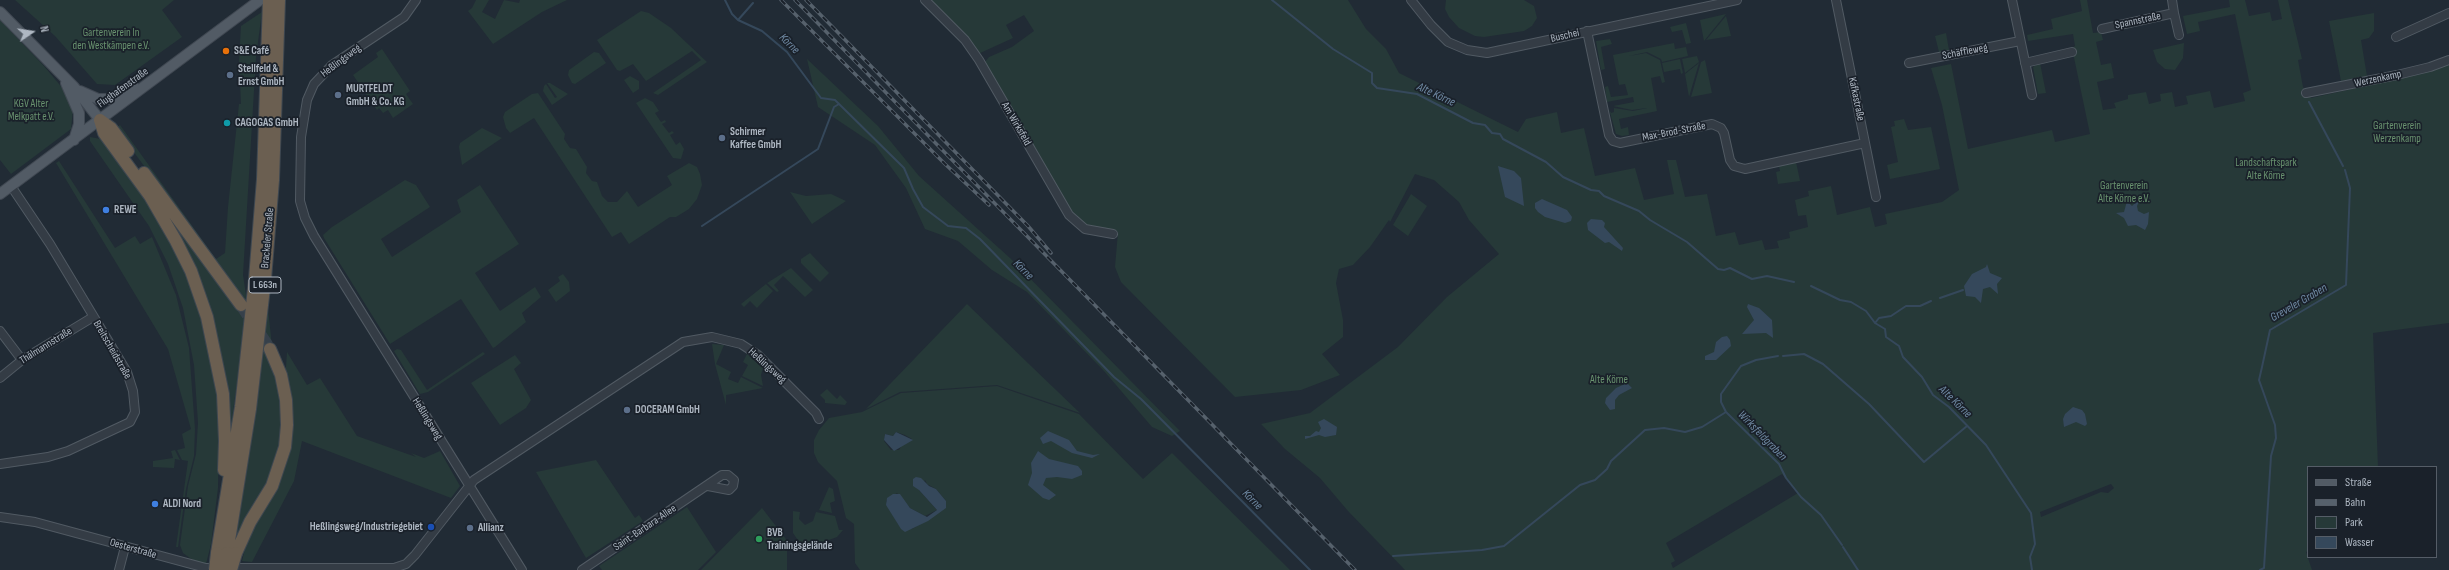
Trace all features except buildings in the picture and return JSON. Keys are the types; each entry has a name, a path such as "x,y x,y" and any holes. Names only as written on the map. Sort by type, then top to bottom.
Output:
{"highway":[{"name":"Brackeler Straße","path":"224,570 254,294 263,179 269,0"},
{"name":"Brackeler Straße","path":"214,570 225,550 251,401 265,279 273,173 279,0"},
{"path":"100,120 104,133 150,196 176,241 191,271 207,317 217,359 224,409 225,550 231,570"},
{"path":"100,120 111,128 241,305"},
{"path":"225,550 250,522 272,486 285,447 286,400 281,375 270,349"}],"main road":[{"name":"Flughafenstraße","path":"0,194 260,0"},
{"path":"0,12 74,88 100,120"},
{"path":"74,88 98,99 110,99 124,94 155,73 168,70"},
{"path":"61,74 79,113 79,124 74,140"}],"street":[{"name":"Heßlingsweg","path":"416,0 404,17 332,65 314,84 307,100 303,120 299,191 302,210 310,229 469,486 474,480 663,353 684,342 698,338 725,339 750,349 816,413 819,419"},
{"name":"Am Wirksfeld","path":"926,0 965,40 979,60 1069,215 1086,229 1113,234"},
{"name":"Buschei","path":"1411,0 1442,38 1467,50 1487,53 1737,0"},
{"name":"Kafkastraße","path":"1836,0 1876,197"},
{"path":"2012,0 2032,95"},
{"name":"Spannstraße","path":"2172,0 2179,35"},
{"path":"2396,36 2449,12"},
{"name":"Spannstraße","path":"2102,28 2174,13"},
{"name":"Max-Brod-Straße","path":"1587,31 1609,135 1613,141 1620,143 1712,124 1721,128 1724,133 1730,160 1734,166 1745,169 1865,143"},
{"name":"Schäffleweg","path":"1909,63 2020,41"},
{"path":"2025,63 2072,52"},
{"name":"Werzenkamp","path":"2306,94 2424,69 2449,60"},
{"name":"Breitscheidstraße","path":"0,464 59,455 126,424 134,417 134,398 127,372 50,244 11,186"},
{"name":"Thälmannstraße","path":"0,378 22,360 93,316"},
{"path":"0,331 22,360"},
{"name":"Oesterstraße","path":"0,517 35,522 206,568 394,568 406,564 412,559 469,486"},
{"path":"469,486 523,568"},
{"name":"Saint-Barbara-Allee","path":"582,570 708,486"},
{"path":"119,570 125,547"}],"green space":[{"name":"Gartenverein In den Westkämpen e.V.","path":"15,0 174,0 162,10 182,37 115,85 97,84 55,36"},
{"path":"476,0 489,0 482,12 495,19 504,0 519,3 520,0 567,0 542,12 493,44 468,11 472,8"},
{"name":"Alte Körne","path":"929,0 1348,0 1366,29 1386,49 1399,73 1518,132 1526,119 1557,112 1561,133 1584,128 1595,176 1635,168 1644,200 1674,194 1667,160 1676,160 1685,197 1707,194 1716,236 1735,232 1739,245 1762,240 1765,250 1779,248 1777,241 1790,238 1789,232 1808,227 1806,215 1798,216 1795,200 1809,196 1808,191 1831,186 1837,215 1870,207 1875,227 1887,224 1885,214 1942,202 1959,190 1942,105 1931,68 1951,64 1968,149 2052,130 2055,142 2090,134 2072,48 2075,46 2073,34 2028,41 2027,35 2053,29 2051,19 2082,11 2080,0 2087,0 2093,33 2101,32 2103,40 2096,42 2101,65 2111,63 2114,78 2097,82 2103,110 2116,108 2114,103 2128,99 2128,95 2146,92 2149,104 2161,101 2160,94 2172,92 2175,107 2188,104 2186,96 2210,91 2214,108 2245,101 2243,93 2251,90 2235,14 2198,22 2200,31 2187,34 2183,16 2230,7 2229,0 2245,0 2249,16 2270,12 2272,21 2282,19 2278,0 2288,0 2302,59 2298,60 2303,87 2311,98 2425,73 2449,63 2449,323 2373,333 2378,466 2307,466 2306,552 2312,570 1405,570 1348,511 1320,478 1285,449 1261,424 1310,413 1398,347 1447,297 1499,254 1469,220 1459,202 1434,180 1415,174 1390,222 1389,220 1370,247 1353,265 1339,269 1336,283 1343,320 1343,337 1322,354 1340,375 1301,390 1235,397 1121,282 1115,267 1118,232 1089,228 1076,220 984,63 989,57 1012,47 1034,31 1024,15 1006,25 1013,38 978,54","holes":["1782,474 1798,493 1673,568 1671,563 1675,561 1666,543","2111,484 2114,488 2108,493 2101,492 2041,517 2040,512"]},
{"path":"1446,0 1524,0 1534,6 1537,18 1532,26 1524,31 1484,37 1475,36 1459,28 1449,17 1445,9"},
{"path":"641,11 649,13 671,28 707,62 658,95 653,93 701,60 692,51 646,81 633,64 620,71 617,70 597,40"},
{"path":"262,12 256,57 243,275 246,300 238,290 243,300 116,128 120,125 216,259 225,253 228,207 239,104 241,104 239,60 241,26"},
{"path":"2374,13 2374,31 2369,38 2361,40 2367,76 2341,81 2329,21"},
{"path":"1726,14 1704,41 1700,20"},
{"path":"1726,16 1731,36 1706,40"},
{"name":"KGV Alter Melkpatt e.V.","path":"0,20 44,66 69,96 73,109 71,129 11,174 0,160"},
{"path":"1686,23 1691,43 1686,44 1682,30 1672,32 1670,27"},
{"path":"1946,33 1949,50 1939,52 1935,36"},
{"path":"1610,39 1612,44 1601,47 1605,69 1601,70 1596,41"},
{"path":"1674,43 1675,49 1686,47 1688,56 1662,62 1661,59 1647,52 1629,56 1646,53 1660,60 1665,82 1662,83 1660,76 1651,78 1657,111 1619,119 1621,129 1628,127 1629,135 1622,136 1616,134 1609,109 1611,113 1614,112 1614,108 1633,111 1647,108 1632,110 1613,106 1634,102 1633,97 1607,102 1605,87 1608,86 1611,97 1628,95 1625,84 1619,85 1613,55"},
{"path":"2184,43 2183,58 2175,70 2165,69 2157,62 2153,50"},
{"path":"382,49 410,91 406,94 413,104 393,118 388,110 383,113 379,108 377,110 353,75 378,57 376,53"},
{"path":"594,52 599,53 606,63 575,84 572,83 568,75 569,70"},
{"path":"1697,56 1699,62 1685,73 1682,59"},
{"path":"807,59 878,126 919,176 1010,258 1180,431 1172,436 1152,427 1104,371 1027,292 992,270 958,241 925,229 906,188 875,145 818,107"},
{"path":"1680,59 1683,73 1681,74 1680,69 1664,72 1662,63"},
{"path":"1705,60 1712,93 1691,97 1701,62"},
{"path":"1699,63 1689,97 1685,74"},
{"path":"2040,63 2046,93 2038,94 2033,67"},
{"path":"630,76 639,81 639,89 633,93 624,80"},
{"path":"547,83 550,83 568,94 552,105 543,91 546,84 555,98 557,97"},
{"path":"538,93 565,134 564,139 570,148 576,149 587,167 586,173 592,181 597,182 602,196 608,202 617,202 627,191 638,207 672,185 667,176 689,163 697,167 700,174 702,185 697,199 689,209 676,217 670,217 629,244 621,232 612,237 534,118 510,133 506,128 503,117 505,112 532,94"},
{"path":"645,98 653,102 659,111 655,113 661,122 665,120 666,122 662,124 669,133 672,131 674,133 670,135 676,145 680,142 684,149 681,159 673,158 636,103"},
{"path":"1904,119 1908,130 1931,127 1940,169 1890,179 1887,165 1898,162 1891,127 1895,126 1894,121"},
{"path":"482,128 502,138 462,165 459,147 460,143"},
{"path":"110,132 237,307 234,307 237,308 246,300 245,321 228,450 206,305"},
{"path":"90,137 101,139 104,137 164,225 182,261 200,312 216,384 219,418 218,488 211,544 206,564 194,561 183,553 180,545 188,486 196,454 198,423 194,365 183,308 168,264 149,226 90,141"},
{"path":"59,161 115,248 135,236 140,244 152,237 176,295 189,348 195,429 194,456 186,489 178,547 176,547 188,461 182,460 177,450 185,448 182,434 191,429 168,349 56,163"},
{"path":"1796,162 1800,181 1778,184 1776,172 1780,171 1779,166"},
{"path":"405,180 416,185 430,207 381,239 392,257 461,212 457,200 480,185 519,244 475,273 500,311 535,287 541,297 522,313 526,322 495,347 493,348 461,299 390,344 324,238 323,235 332,227"},
{"path":"790,192 806,196 831,194 846,201 812,224"},
{"path":"1411,194 1427,206 1408,236 1393,225"},
{"path":"810,253 829,273 820,282 801,263 801,259"},
{"path":"791,268 813,290 805,297 783,276 774,285 779,291 777,292 767,283"},
{"path":"563,274 569,282 570,291 556,302 548,290 560,281 558,277"},
{"path":"766,284 773,291 757,308 750,301 744,307 741,304"},
{"path":"967,304 1080,413 997,385 900,392 866,409"},
{"path":"268,308 274,366 284,409 279,459 233,549 259,384"},
{"path":"712,344 724,345 716,364 731,372 728,379 738,383 741,377 763,388 726,395 726,405 715,364"},
{"path":"397,349 401,350 427,390 483,352 485,354 428,392 420,394 394,351"},
{"path":"287,352 307,385 320,378 357,436 416,457 411,453 424,458 440,451 460,486 451,498 302,441 294,481 252,562 242,561 247,541 278,484"},
{"path":"747,354 763,368 761,375 763,386 742,376 748,365 743,362"},
{"path":"515,355 521,363 514,369 531,400 526,408 500,425 471,383"},
{"path":"997,386 1079,414 1143,479 1172,453 1290,570 860,570 855,563 854,524 846,518 837,481 818,462 814,453 814,440 819,430 829,418 862,412 901,393","holes":["896,432 912,439 903,443 899,450 891,450 884,441 885,434 893,436","925,480 927,484 936,489 946,501 939,512 912,529 898,524 886,501 897,493 910,508 925,516 937,510 919,490"]},
{"path":"827,389 837,399 840,395 847,402 845,405 825,403 825,400 820,395"},
{"path":"175,450 180,460 175,459 174,468 153,467 153,461 173,458 171,451"},
{"path":"596,460 635,518 639,515 643,521 586,558 536,472"},
{"path":"829,487 833,489 835,501 830,503 832,513 819,510"},
{"path":"687,507 716,552 698,570 602,570 599,566"},
{"name":"BVB Trainingsgelände","path":"762,508 792,547 787,551 787,570 701,570"},
{"path":"793,511 800,512 799,519 805,525 813,521 816,512 835,516 839,530 843,530 837,537 804,549 793,533"}],"water":[{"path":"1498,166 1514,171 1521,178 1524,206 1505,197"},
{"path":"2141,197 2137,206 2138,211 2144,214 2149,212 2148,224 2145,230 2136,225 2128,226 2124,218 2116,213 2124,212 2127,201 2132,206"},
{"path":"1542,199 1567,210 1572,217 1571,221 1565,223 1545,217 1538,212 1535,208 1535,203"},
{"path":"1591,219 1602,220 1605,223 1604,227 1623,248 1622,251 1609,242 1605,243 1588,230 1587,223"},
{"path":"1987,264 1990,273 2002,278 1997,284 1998,294 1990,287 1983,289 1981,303 1975,297 1966,296 1964,286 1972,274 1986,267"},
{"path":"1748,304 1759,308 1772,320 1773,338 1766,333 1742,334 1754,320 1747,307"},
{"path":"1727,336 1730,340 1731,346 1716,360 1705,360 1705,356 1714,352 1716,342 1722,337"},
{"path":"1627,383 1632,388 1619,395 1615,400 1615,409 1610,410 1605,403 1606,398 1616,388"},
{"path":"2073,407 2082,410 2085,414 2087,424 2085,426 2076,422 2064,427 2063,419 2065,414"},
{"path":"1324,419 1337,427 1336,435 1325,437 1319,435 1305,439 1305,436 1310,436 1316,431 1319,432 1321,428 1318,422"},
{"path":"1048,431 1069,440 1077,451 1093,455 1100,454 1092,458 1072,453 1051,441 1043,444 1040,438"},
{"path":"896,432 913,440 894,451 884,440 885,434 893,436"},
{"path":"1038,451 1049,459 1078,466 1082,471 1082,475 1072,479 1057,477 1046,478 1043,485 1056,495 1049,500 1043,498 1028,485 1032,473 1031,463"},
{"path":"916,477 921,478 929,486 936,489 946,501 946,508 928,521 905,532 901,529 886,505 887,498 893,494 900,494 910,508 927,517 937,510 919,490 913,486 913,479"}],"waterway":[{"name":"Körne","path":"725,0 732,14 738,20 762,31 787,52 821,98 835,100 904,168 923,207 948,226 966,228 980,239 1114,377 1141,399 1310,570"},
{"name":"Alte Körne","path":"1272,0 1333,49 1372,73 1372,83 1377,88 1417,94 1473,123 1485,125 1492,133 1500,134 1503,139 1546,162 1563,177 1591,190 1599,191 1604,196 1639,211 1650,220 1687,242 1718,269 1724,270 1730,268 1752,279 1767,276 1794,282"},
{"path":"738,20 753,3"},
{"name":"Greveler Graben","path":"2309,102 2343,166"},
{"path":"702,226 818,149 834,107 839,104"},
{"name":"Greveler Graben","path":"2260,570 2264,568 2271,456 2276,438 2275,425 2259,380 2270,330 2346,285 2350,188 2345,170"},
{"name":"Alte Körne","path":"1811,286 1840,300 1851,302 1866,311 1875,323 1885,329 1886,337 1899,346 1903,357 1922,377 1933,395 1949,407 1986,445 2031,513 2035,544 2030,557 2032,570"},
{"path":"1940,298 1963,290"},
{"path":"1875,323 1879,318 1891,316 1906,306 1920,306 1931,301"},
{"name":"Wirksfeldgraben","path":"1783,356 1804,354 1823,364 1869,404 1924,462 1967,426"},
{"name":"Wirksfeldgraben","path":"1778,356 1756,360 1741,366 1721,394 1721,402 1726,412 1779,464 1786,478 1801,497 1821,515 1842,545"},
{"path":"1393,556 1482,550 1504,546 1580,485 1595,480 1607,469 1611,461 1645,430 1664,428 1685,432 1702,427 1726,412"},
{"name":"Wirksfeldgraben","path":"1843,547 1858,570"}],"tunnel":[{"path":"241,305 270,349"}],"railway":[{"path":"781,0 945,164 989,205"},
{"path":"795,0 1355,570"},
{"path":"806,0 1028,226 1051,253"}],"place":[{"name":"S&E Café","path":"226,51"},
{"name":"Stellfeld & Ernst GmbH","path":"230,75"},
{"name":"MURTFELDT GmbH & Co. KG","path":"338,95"},
{"name":"CAGOGAS GmbH","path":"227,123"},
{"name":"Schirmer Kaffee GmbH","path":"722,138"},
{"name":"REWE","path":"106,210"},
{"name":"DOCERAM GmbH","path":"627,410"},
{"name":"ALDI Nord","path":"155,504"},
{"name":"Heßlingsweg/Industriegebiet","path":"431,527"},
{"name":"Allianz","path":"470,528"},
{"name":"BVB Trainingsgelände","path":"759,539"}],"park label":[{"name":"Gartenverein Werzenkamp","path":"2397,132"},
{"name":"Landschaftspark Alte Körne","path":"2266,169"},
{"name":"Gartenverein Alte Körne e.V.","path":"2124,192"}]}
